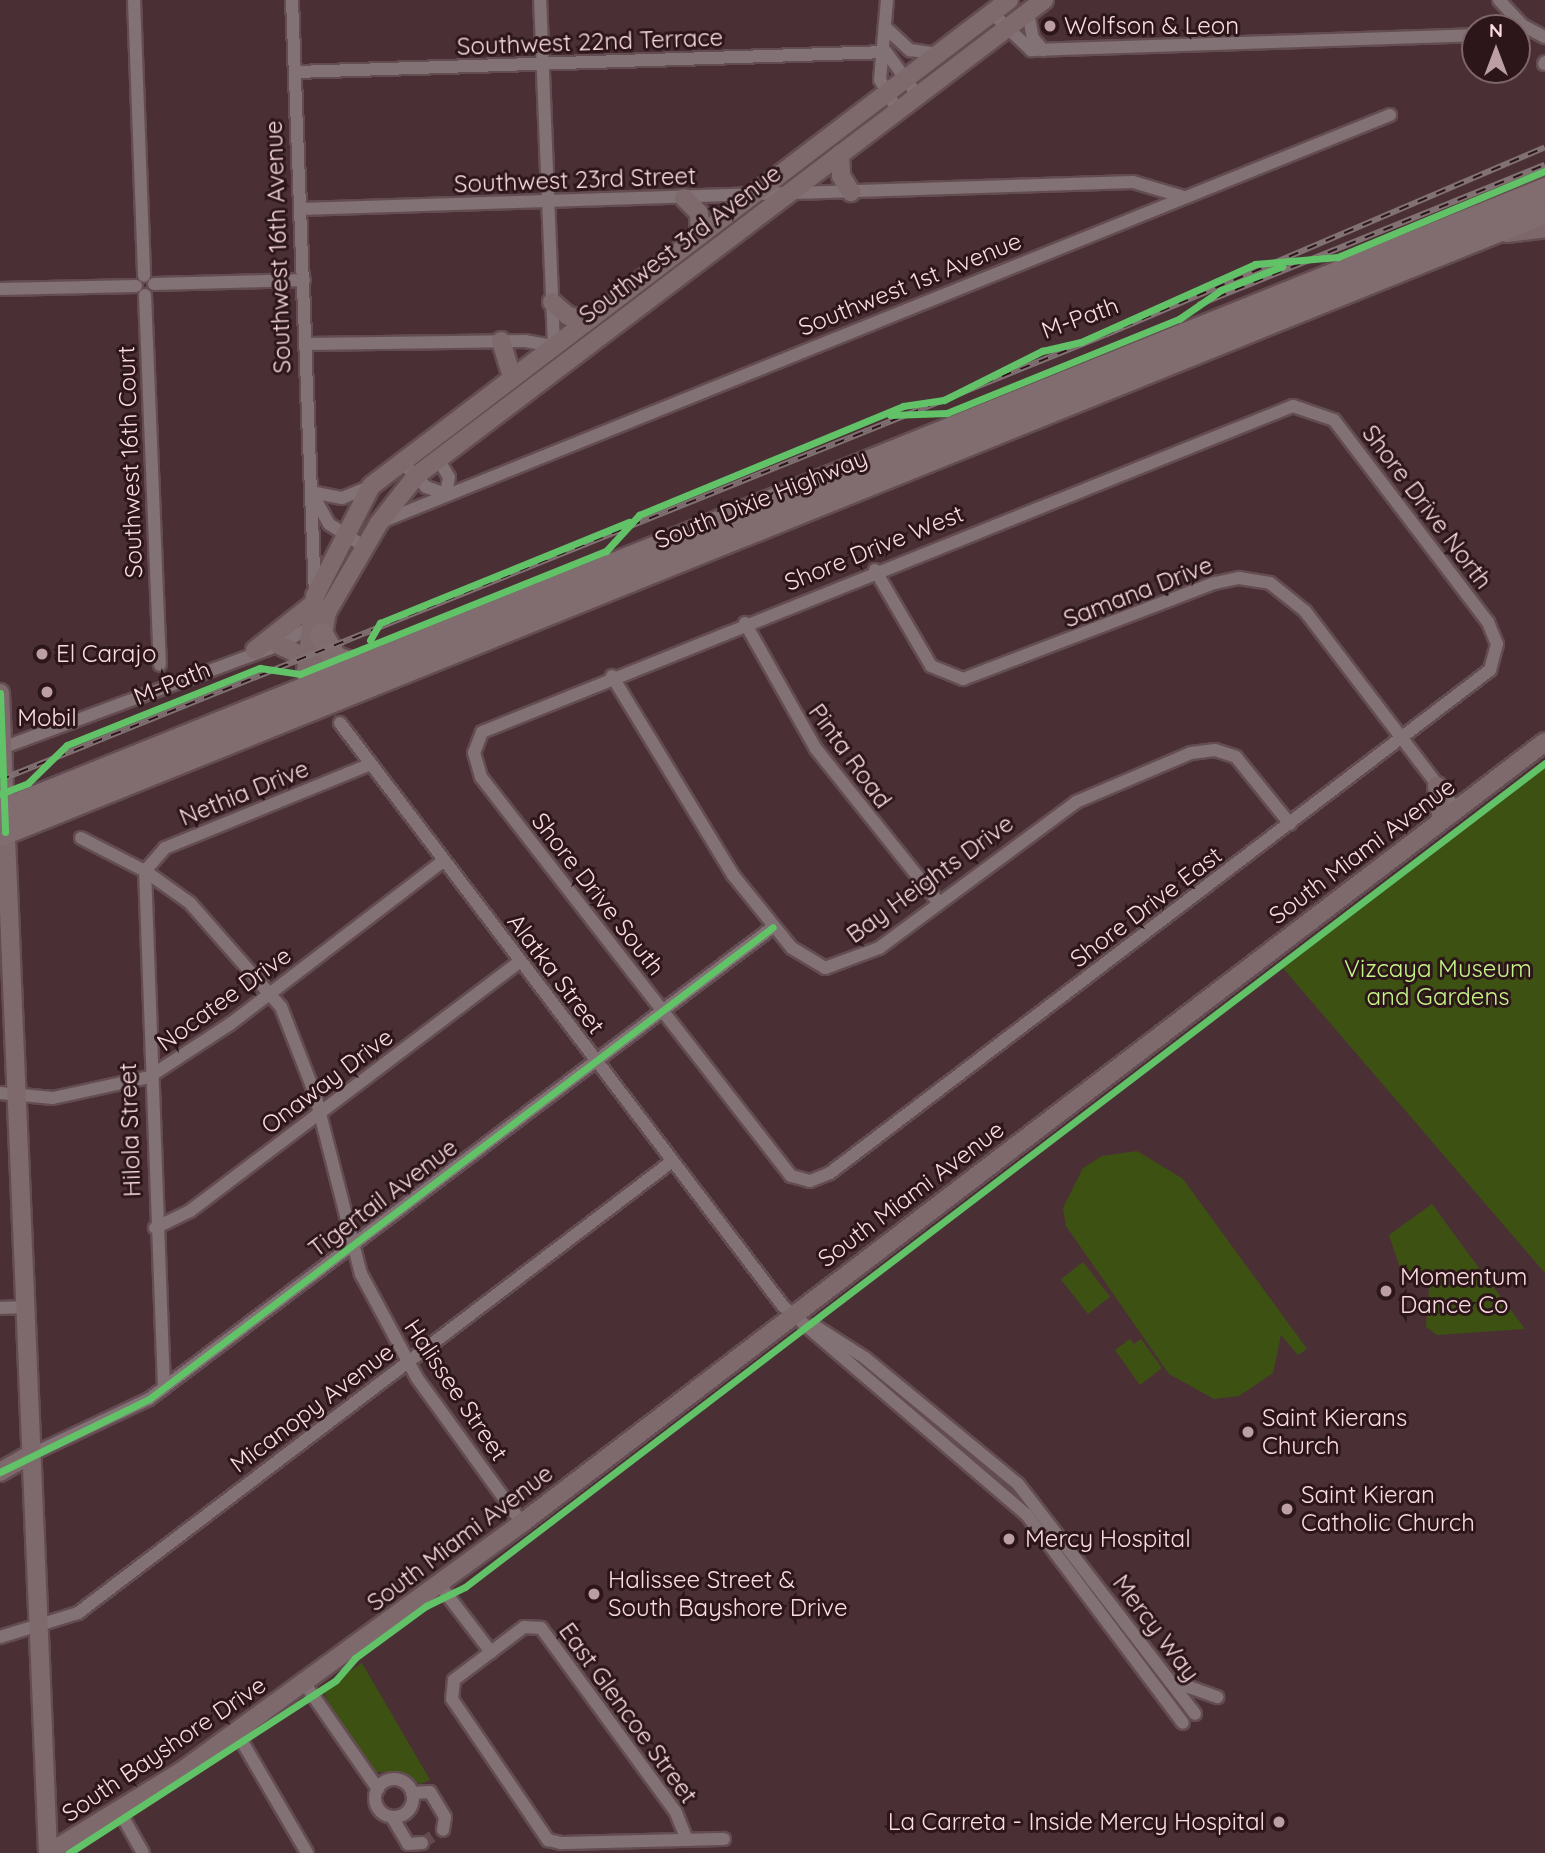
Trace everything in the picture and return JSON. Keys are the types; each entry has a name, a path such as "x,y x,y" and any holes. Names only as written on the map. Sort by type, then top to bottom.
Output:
{"highway":[{"name":"South Dixie Highway","path":"317,695 361,666 1545,189"},
{"path":"1505,232 1545,211"},
{"name":"South Dixie Highway","path":"2,822 317,695 1505,232"},
{"path":"318,627 335,658 361,666"}],"main road":[{"name":"Southwest 3rd Avenue","path":"342,533 371,486 400,460 1009,0"},
{"name":"Southwest 3rd Avenue","path":"365,547 379,523 415,476 1044,0"},
{"path":"840,154 841,176 851,192"},
{"path":"684,198 699,213 700,236"},
{"name":"South Dixie Highway","path":"1505,232 1545,227"},
{"path":"552,302 588,320"},
{"path":"501,341 512,378"},
{"path":"554,346 566,361"},
{"name":"Southwest 16th Avenue","path":"317,695 318,627 314,600 342,533"},
{"name":"Southwest 16th Avenue","path":"317,695 307,659 318,627 365,547"},
{"path":"255,650 314,600"},
{"path":"279,645 307,659"},
{"path":"0,693 8,1094 23,1307 34,1625 49,1853"},
{"name":"South Miami Avenue","path":"305,1684 522,1523 1545,742"},
{"path":"1437,786 1442,821"},
{"name":"Tigertail Avenue","path":"0,1472 30,1455"},
{"name":"South Bayshore Drive","path":"49,1853 120,1811 305,1684"}],"street":[{"name":"Southwest 16th Court","path":"134,0 161,690"},
{"name":"Southwest 16th Avenue","path":"292,0 307,344 314,600"},
{"path":"307,344 501,341 554,346 540,0"},
{"path":"887,0 886,52 880,79 885,94 898,111"},
{"path":"992,13 1022,46 1044,50 1461,35"},
{"path":"1028,13 1033,38 1044,50"},
{"path":"886,28 910,50 938,54"},
{"path":"886,52 918,96"},
{"name":"Southwest 22nd Terrace","path":"296,72 886,52"},
{"name":"Southwest 1st Avenue","path":"379,523 1390,115"},
{"name":"Southwest 23rd Street","path":"302,209 1133,182 1184,197"},
{"path":"0,289 304,280"},
{"name":"Shore Drive West","path":"474,753 489,727 1273,411 1306,407"},
{"name":"Shore Drive North","path":"1306,407 1334,421 1488,622 1497,649"},
{"path":"400,460 432,492 446,494 449,477 438,458"},
{"path":"312,492 342,498 371,486"},
{"name":"Southwest 16th Avenue","path":"312,492 325,519 365,547"},
{"name":"Samana Drive","path":"875,570 931,666 963,679 1215,583 1270,583 1305,611 1456,810"},
{"name":"Pinta Road","path":"745,623 829,768 938,902"},
{"path":"2,748 161,690 255,650 279,645 318,627"},
{"name":"Shore Drive East","path":"805,1181 838,1167 1483,677 1497,649"},
{"name":"Bay Heights Drive","path":"612,676 690,811 773,927 806,960 832,968 866,956 1066,808 1191,753 1215,750 1236,757 1290,824"},
{"name":"Alatka Street","path":"340,723 368,765 671,1162 793,1315"},
{"name":"Shore Drive South","path":"474,753 481,776 776,1163 805,1181"},
{"name":"Nethia Drive","path":"145,871 165,848 368,765"},
{"name":"Halissee Street","path":"81,838 145,871 211,923 271,992 292,1032 319,1113 352,1246 407,1362 522,1523"},
{"name":"Nocatee Drive","path":"8,1094 53,1098 149,1077 271,992 443,861"},
{"name":"Hilola Street","path":"145,871 149,1077 164,1388"},
{"name":"Tigertail Avenue","path":"30,1455 112,1420 164,1388 773,927"},
{"name":"Onaway Drive","path":"155,1228 183,1216 520,961"},
{"name":"Micanopy Avenue","path":"0,1637 78,1614 671,1162"},
{"path":"0,1308 23,1307"},
{"name":"Mercy Way","path":"793,1315 856,1351 904,1392 983,1451 1028,1494 1195,1714"},
{"name":"Mercy Way","path":"793,1315 897,1408 965,1459 1026,1514 1183,1723"},
{"path":"897,1408 904,1392"},
{"path":"965,1459 983,1451"},
{"path":"1082,1589 1094,1580"},
{"path":"439,1584 491,1652 457,1678 452,1699 551,1842 724,1839"},
{"name":"East Glencoe Street","path":"491,1652 524,1627 541,1628 675,1811 687,1840"},
{"path":"1150,1681 1164,1675 1217,1697"},
{"path":"305,1684 378,1789 376,1804 392,1817 408,1844 422,1843"},
{"path":"237,1732 307,1853"},
{"path":"378,1789 394,1780 412,1793 430,1792 445,1817 443,1830"},
{"path":"392,1817 409,1810 412,1793"},
{"path":"120,1811 143,1853"}],"green space":[{"name":"Vizcaya Museum and Gardens","path":"1545,767 1545,1273 1282,967"},
{"path":"1137,1151 1183,1179 1307,1349 1298,1355 1281,1335 1273,1373 1239,1396 1214,1399 1169,1374 1066,1226 1063,1208 1083,1168 1102,1156"},
{"path":"1432,1204 1525,1329 1437,1335 1426,1327 1430,1274 1402,1273 1389,1235"},
{"path":"1083,1262 1110,1297 1088,1314 1061,1279"},
{"path":"1130,1339 1134,1344 1141,1339 1162,1368 1140,1385 1115,1350"},
{"path":"362,1663 430,1780 420,1784 402,1772 373,1772 326,1698 323,1689"}],"tunnel":[{"path":"422,1843 443,1830"}],"railway":[{"path":"0,780 1105,335 1545,147"},
{"path":"1198,305 1545,165"}],"cycle path":[{"name":"M-Path","path":"0,794 28,783 67,745 260,668 300,674 606,551 639,515 903,406 944,400 1042,351 1081,342 1255,264 1338,257 1545,171"},
{"path":"890,415 947,413 1179,319 1221,290 1283,266"},
{"path":"370,640 380,623 629,522"},
{"path":"0,693 5,832"},
{"path":"69,1853 336,1680 355,1658 426,1606 465,1587 1545,763"},
{"path":"0,1472 149,1399 773,927"}],"place":[{"name":"Wolfson & Leon","path":"1050,26"},
{"name":"El Carajo","path":"42,654"},
{"name":"Mobil","path":"47,692"},
{"name":"Momentum Dance Co","path":"1386,1291"},
{"name":"Saint Kierans Church","path":"1248,1432"},
{"name":"Saint Kieran Catholic Church","path":"1287,1509"},
{"name":"Mercy Hospital","path":"1009,1539"},
{"name":"Halissee Street & South Bayshore Drive","path":"594,1594"},
{"name":"La Carreta - Inside Mercy Hospital","path":"1279,1822"}]}
